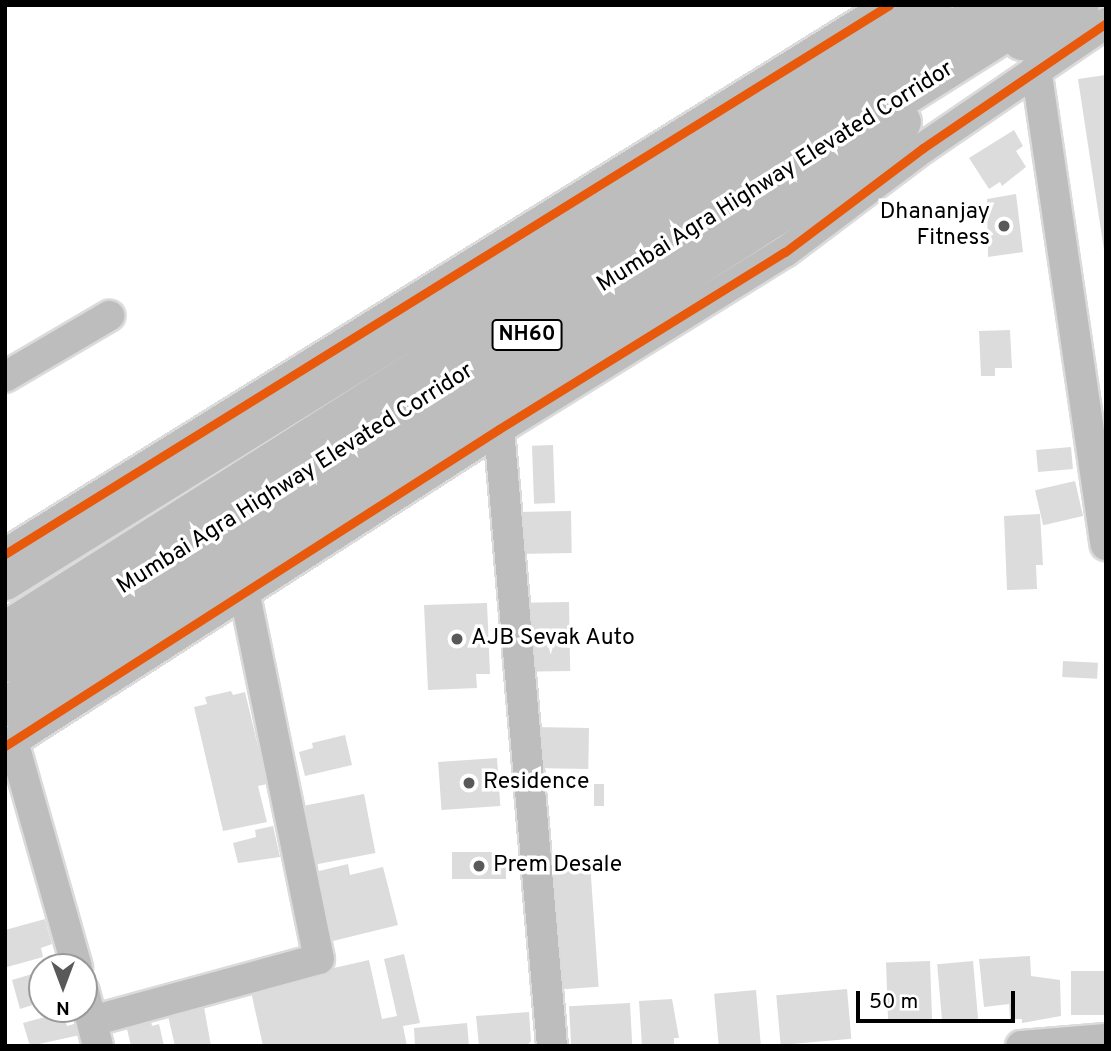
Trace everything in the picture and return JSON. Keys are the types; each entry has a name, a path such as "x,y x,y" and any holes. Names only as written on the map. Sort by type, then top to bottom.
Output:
{"main road":[{"path":"5,581 933,5"},
{"path":"5,610 969,5"},
{"name":"Mumbai Agra Highway Elevated Corridor","path":"5,631 992,5"},
{"name":"Mumbai Agra Highway Elevated Corridor","path":"5,663 1049,5"},
{"path":"5,689 1080,5"},
{"path":"8,731 833,180 922,104"}],"street":[{"path":"5,554 889,5"},
{"path":"73,953 8,731 244,592 499,429 785,252 1036,68 1106,23"},
{"path":"1036,68 1106,545"},
{"path":"5,377 109,316"},
{"path":"499,429 552,1046"},
{"path":"95,1033 319,958 244,592"},
{"path":"1021,1046 1106,1039"}],"building":[{"path":"1106,75 1106,249 1104,250 1078,79"},
{"path":"1014,130 1023,146 1016,151 1026,167 1002,186 1000,182 989,189 969,158"},
{"name":"Dhananjay Fitness","path":"1016,194 1023,252 988,257 987,199"},
{"path":"1010,330 1012,368 995,368 995,376 981,376 979,331"},
{"path":"553,445 555,503 534,504 532,446"},
{"path":"1071,447 1073,469 1038,472 1036,450"},
{"path":"1075,481 1083,516 1043,525 1035,490"},
{"path":"571,511 572,553 518,554 517,512"},
{"path":"1040,514 1043,565 1036,565 1037,589 1007,590 1004,516"},
{"path":"569,602 570,671 524,672 523,603"},
{"name":"AJB Sevak Auto","path":"487,603 490,674 476,674 477,688 428,690 424,605"},
{"path":"1063,661 1098,663 1097,679 1062,677"},
{"path":"231,691 233,695 245,692 267,784 258,786 267,822 223,831 194,707 207,704 205,697"},
{"name":"Residence","path":"533,727 589,728 588,769 532,768"},
{"path":"345,735 352,765 305,776 299,752 313,748 312,743"},
{"name":"Residence","path":"497,758 500,806 441,810 438,762"},
{"path":"594,784 604,784 604,806 594,806"},
{"path":"364,794 375,853 308,866 296,807"},
{"path":"273,826 280,857 238,863 233,843 256,837 255,830"},
{"name":"Prem Desale","path":"452,852 506,852 506,879 452,879"},
{"path":"590,863 599,987 549,990 540,866"},
{"path":"348,864 350,875 383,867 398,925 333,941 315,872"},
{"path":"45,919 52,944 41,948 42,953 28,953 28,961 7,967 5,930"},
{"path":"404,954 420,1023 403,1026 407,1046 263,1046 250,987 369,960 382,1019 397,1016 384,959"},
{"path":"1030,956 1031,976 1060,980 1061,1016 1022,1023 1022,1019 1010,1019 1009,1004 984,1007 979,959"},
{"path":"930,961 932,1021 888,1022 886,963"},
{"path":"973,961 978,1019 942,1022 937,964"},
{"path":"1071,971 1106,971 1106,1015 1071,1015"},
{"path":"28,975 28,1006 20,1009 12,980"},
{"path":"847,989 851,1039 781,1045 776,995"},
{"path":"756,990 761,1046 719,1046 714,994"},
{"path":"672,999 679,1038 674,1038 674,1046 642,1046 639,1001"},
{"path":"630,1003 632,1046 571,1046 569,1006"},
{"path":"204,1007 211,1046 175,1046 168,1016"},
{"path":"529,1012 531,1041 527,1046 479,1046 476,1016"},
{"path":"150,1016 152,1026 159,1024 164,1046 131,1046 125,1021"},
{"path":"23,1023 66,1023 67,1026 77,1023 80,1035 30,1046"},
{"path":"467,1023 469,1046 415,1046 414,1028"}],"cycle path":[{"path":"5,554 889,5"},
{"path":"5,746 499,429 785,252 923,148 1106,23"}],"place":[{"name":"Dhananjay Fitness","path":"1004,226"},
{"name":"AJB Sevak Auto","path":"457,639"},
{"name":"Residence","path":"469,783"},
{"name":"Prem Desale","path":"479,866"}]}
